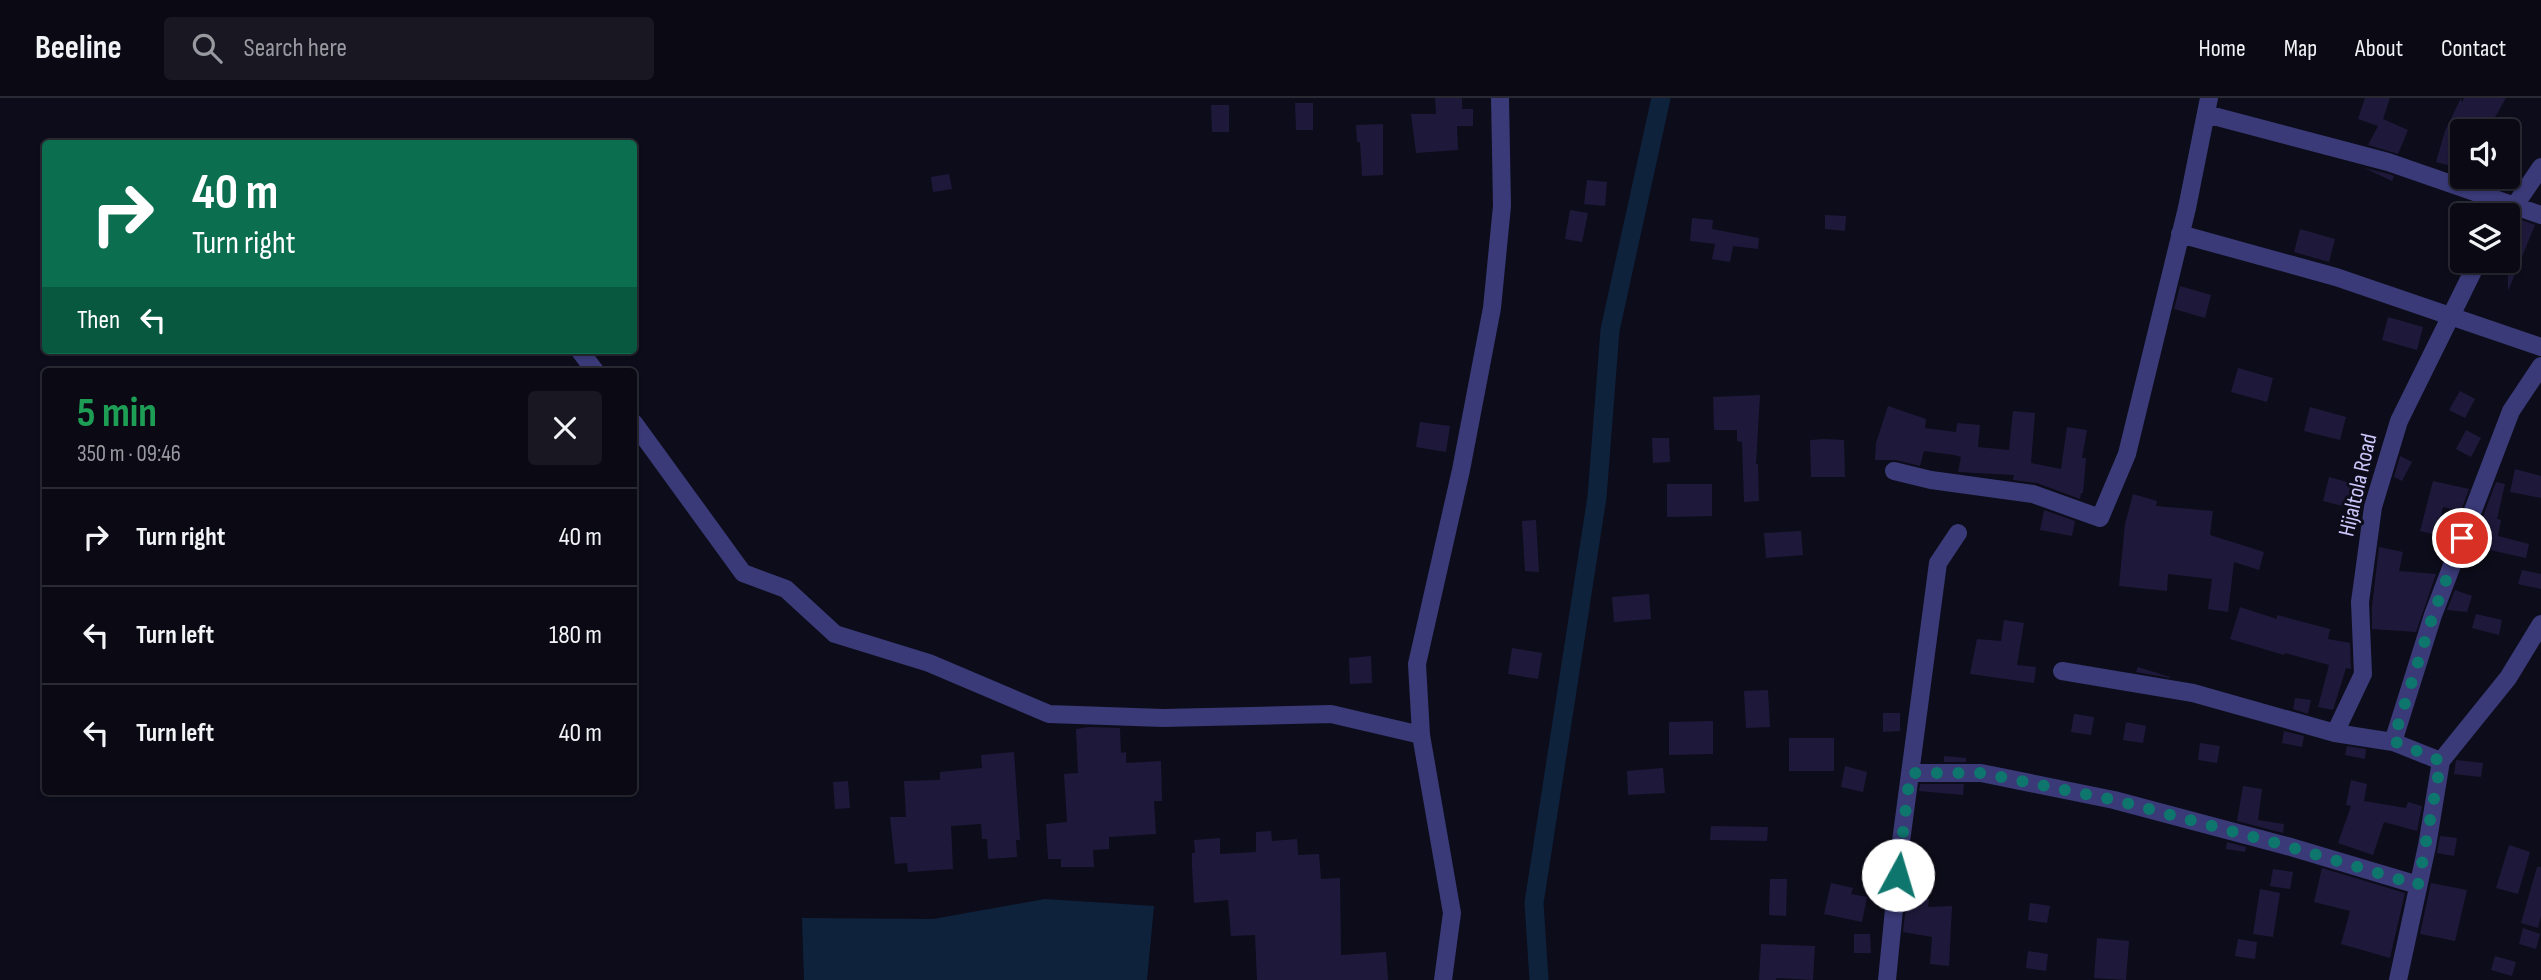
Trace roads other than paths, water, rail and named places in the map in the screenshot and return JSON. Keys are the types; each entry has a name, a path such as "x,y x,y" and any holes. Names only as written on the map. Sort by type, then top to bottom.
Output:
{"street":[{"path":"1443,980 1452,913 1421,735 1417,664 1461,470 1492,308 1502,206 1500,98"},
{"path":"1894,471 1931,480 2033,494 2100,518 2127,454 2208,106 2388,162 2491,203"},
{"path":"2516,203 2541,167"},
{"path":"2520,212 2541,215"},
{"path":"2180,234 2336,277 2541,347"},
{"name":"Hijaltola Road","path":"2335,733 2363,674 2360,602 2373,507 2399,421 2472,273"},
{"path":"2393,741 2433,615 2511,411 2541,366"},
{"path":"637,427 743,572 786,589 835,635 929,663 1049,714 1163,718 1331,714 1421,735"},
{"path":"1887,980 1910,773 1938,563 1958,533"},
{"path":"2398,980 2441,761 2508,678 2541,624"},
{"path":"2062,671 2193,693 2335,733 2393,741 2441,761"},
{"path":"1910,773 1981,773 2115,800 2287,846 2418,885"}],"water":[{"path":"1045,899 1154,906 1147,980 804,980 802,918 933,919"}],"waterway":[{"path":"1539,980 1534,903 1597,497 1610,330 1661,98"}]}
